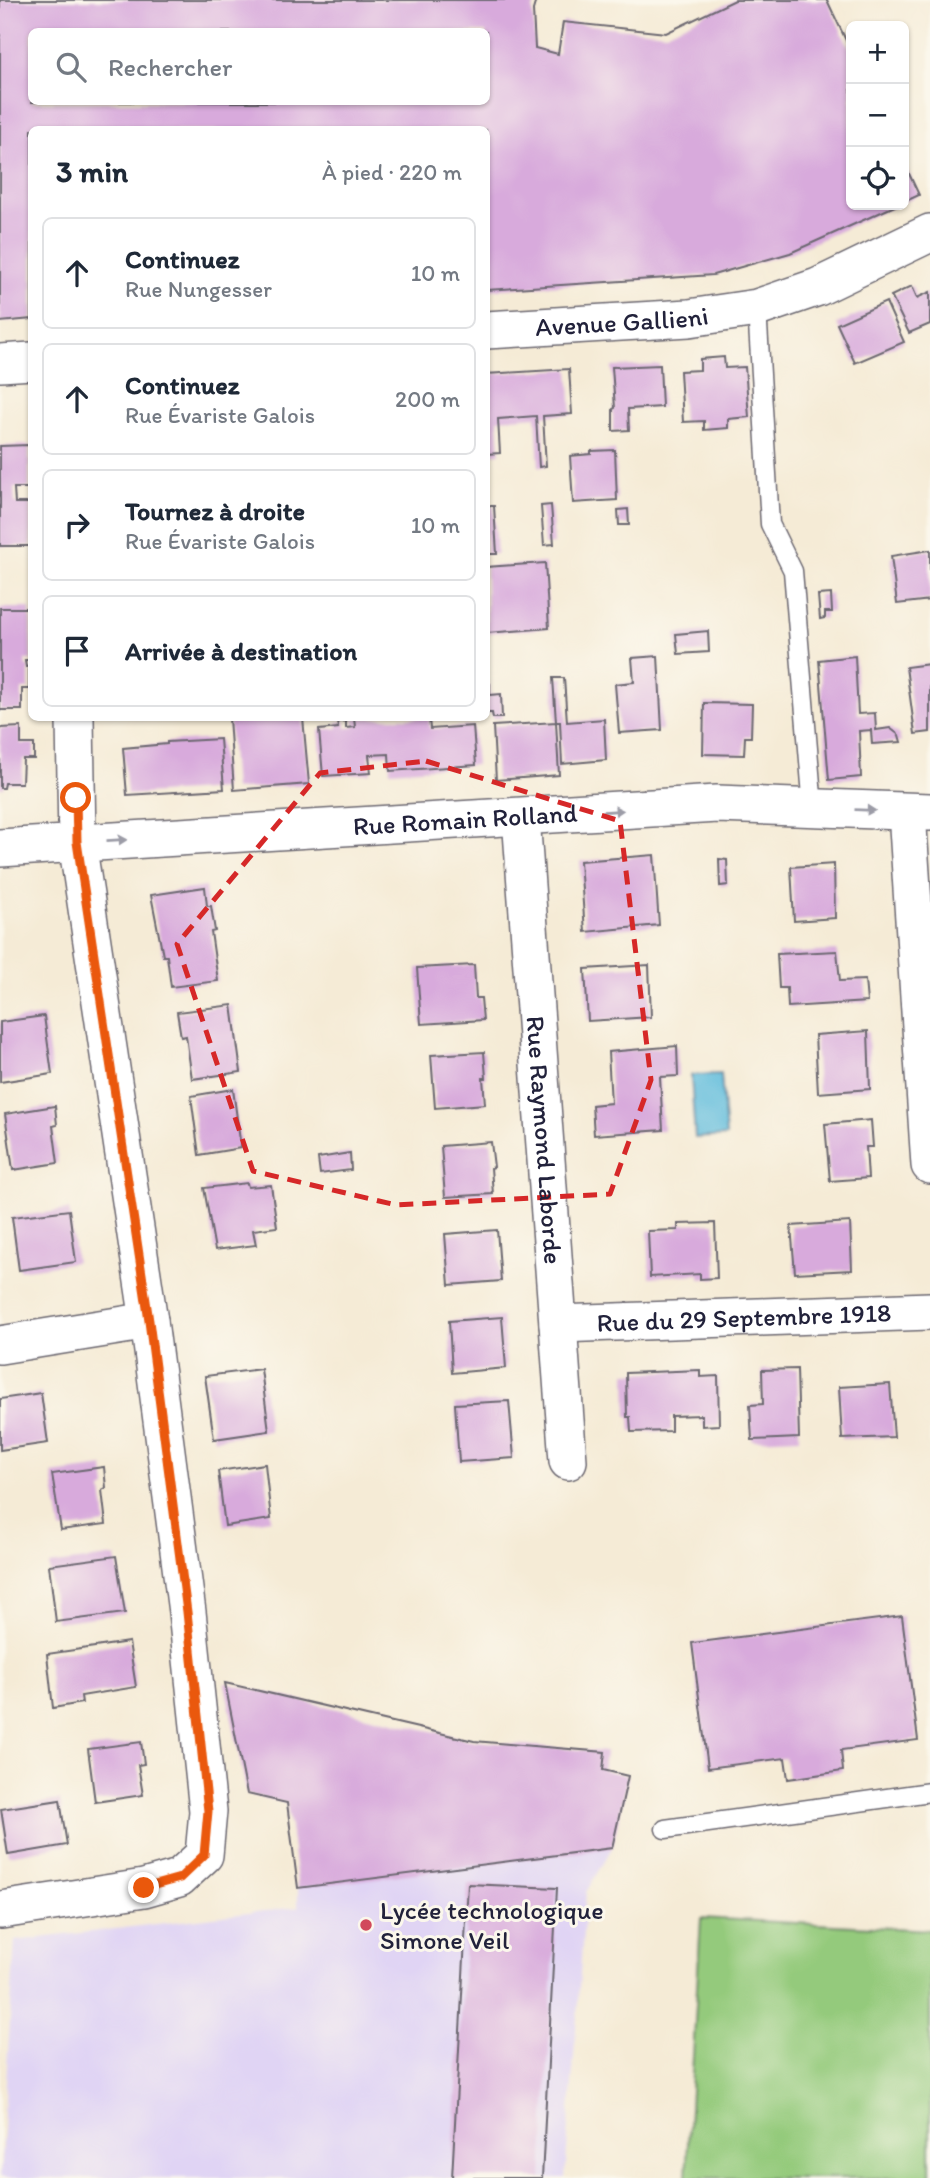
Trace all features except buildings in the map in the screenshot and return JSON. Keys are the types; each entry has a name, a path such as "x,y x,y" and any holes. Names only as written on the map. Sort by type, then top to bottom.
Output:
{"street":[{"name":"Avenue Gallieni","path":"490,330 689,318 757,309 818,287 930,233"},
{"path":"0,363 28,360"},
{"path":"1,1910 144,1888 180,1878 204,1855 208,1811 187,1612 149,1321 77,842 75,721"},
{"name":"Rue Romain Rolland","path":"0,848 717,804 918,812"},
{"path":"918,812 930,1165"},
{"name":"Rue Raymond Laborde","path":"521,817 568,1461"},
{"name":"Rue du 29 Septembre 1918","path":"558,1324 930,1311"},
{"path":"0,1345 149,1321"}],"lane":[{"path":"757,309 771,524 793,570 813,808"},
{"path":"665,1829 930,1792"}],"highlighted area":[{"path":"426,761 620,821 651,1080 610,1194 396,1205 253,1171 177,944 320,773"}],"shaded area":[{"name":"Lycée technologique Simone Veil","path":"225,1683 474,1741 605,1752 603,1770 628,1776 612,1848 586,1892 565,2178 0,2178 15,1941 298,1907 298,1887 287,1803 247,1794"}],"green space":[{"path":"701,1918 930,1930 930,2178 686,2178"}],"water":[{"path":"721,1074 726,1136 695,1138 691,1075"}],"place":[{"name":"Lycée technologique Simone Veil","path":"366,1925"}],"route":[{"path":"76,798 77,842 149,1321 187,1612 208,1811 204,1855 180,1878 144,1888"}]}
